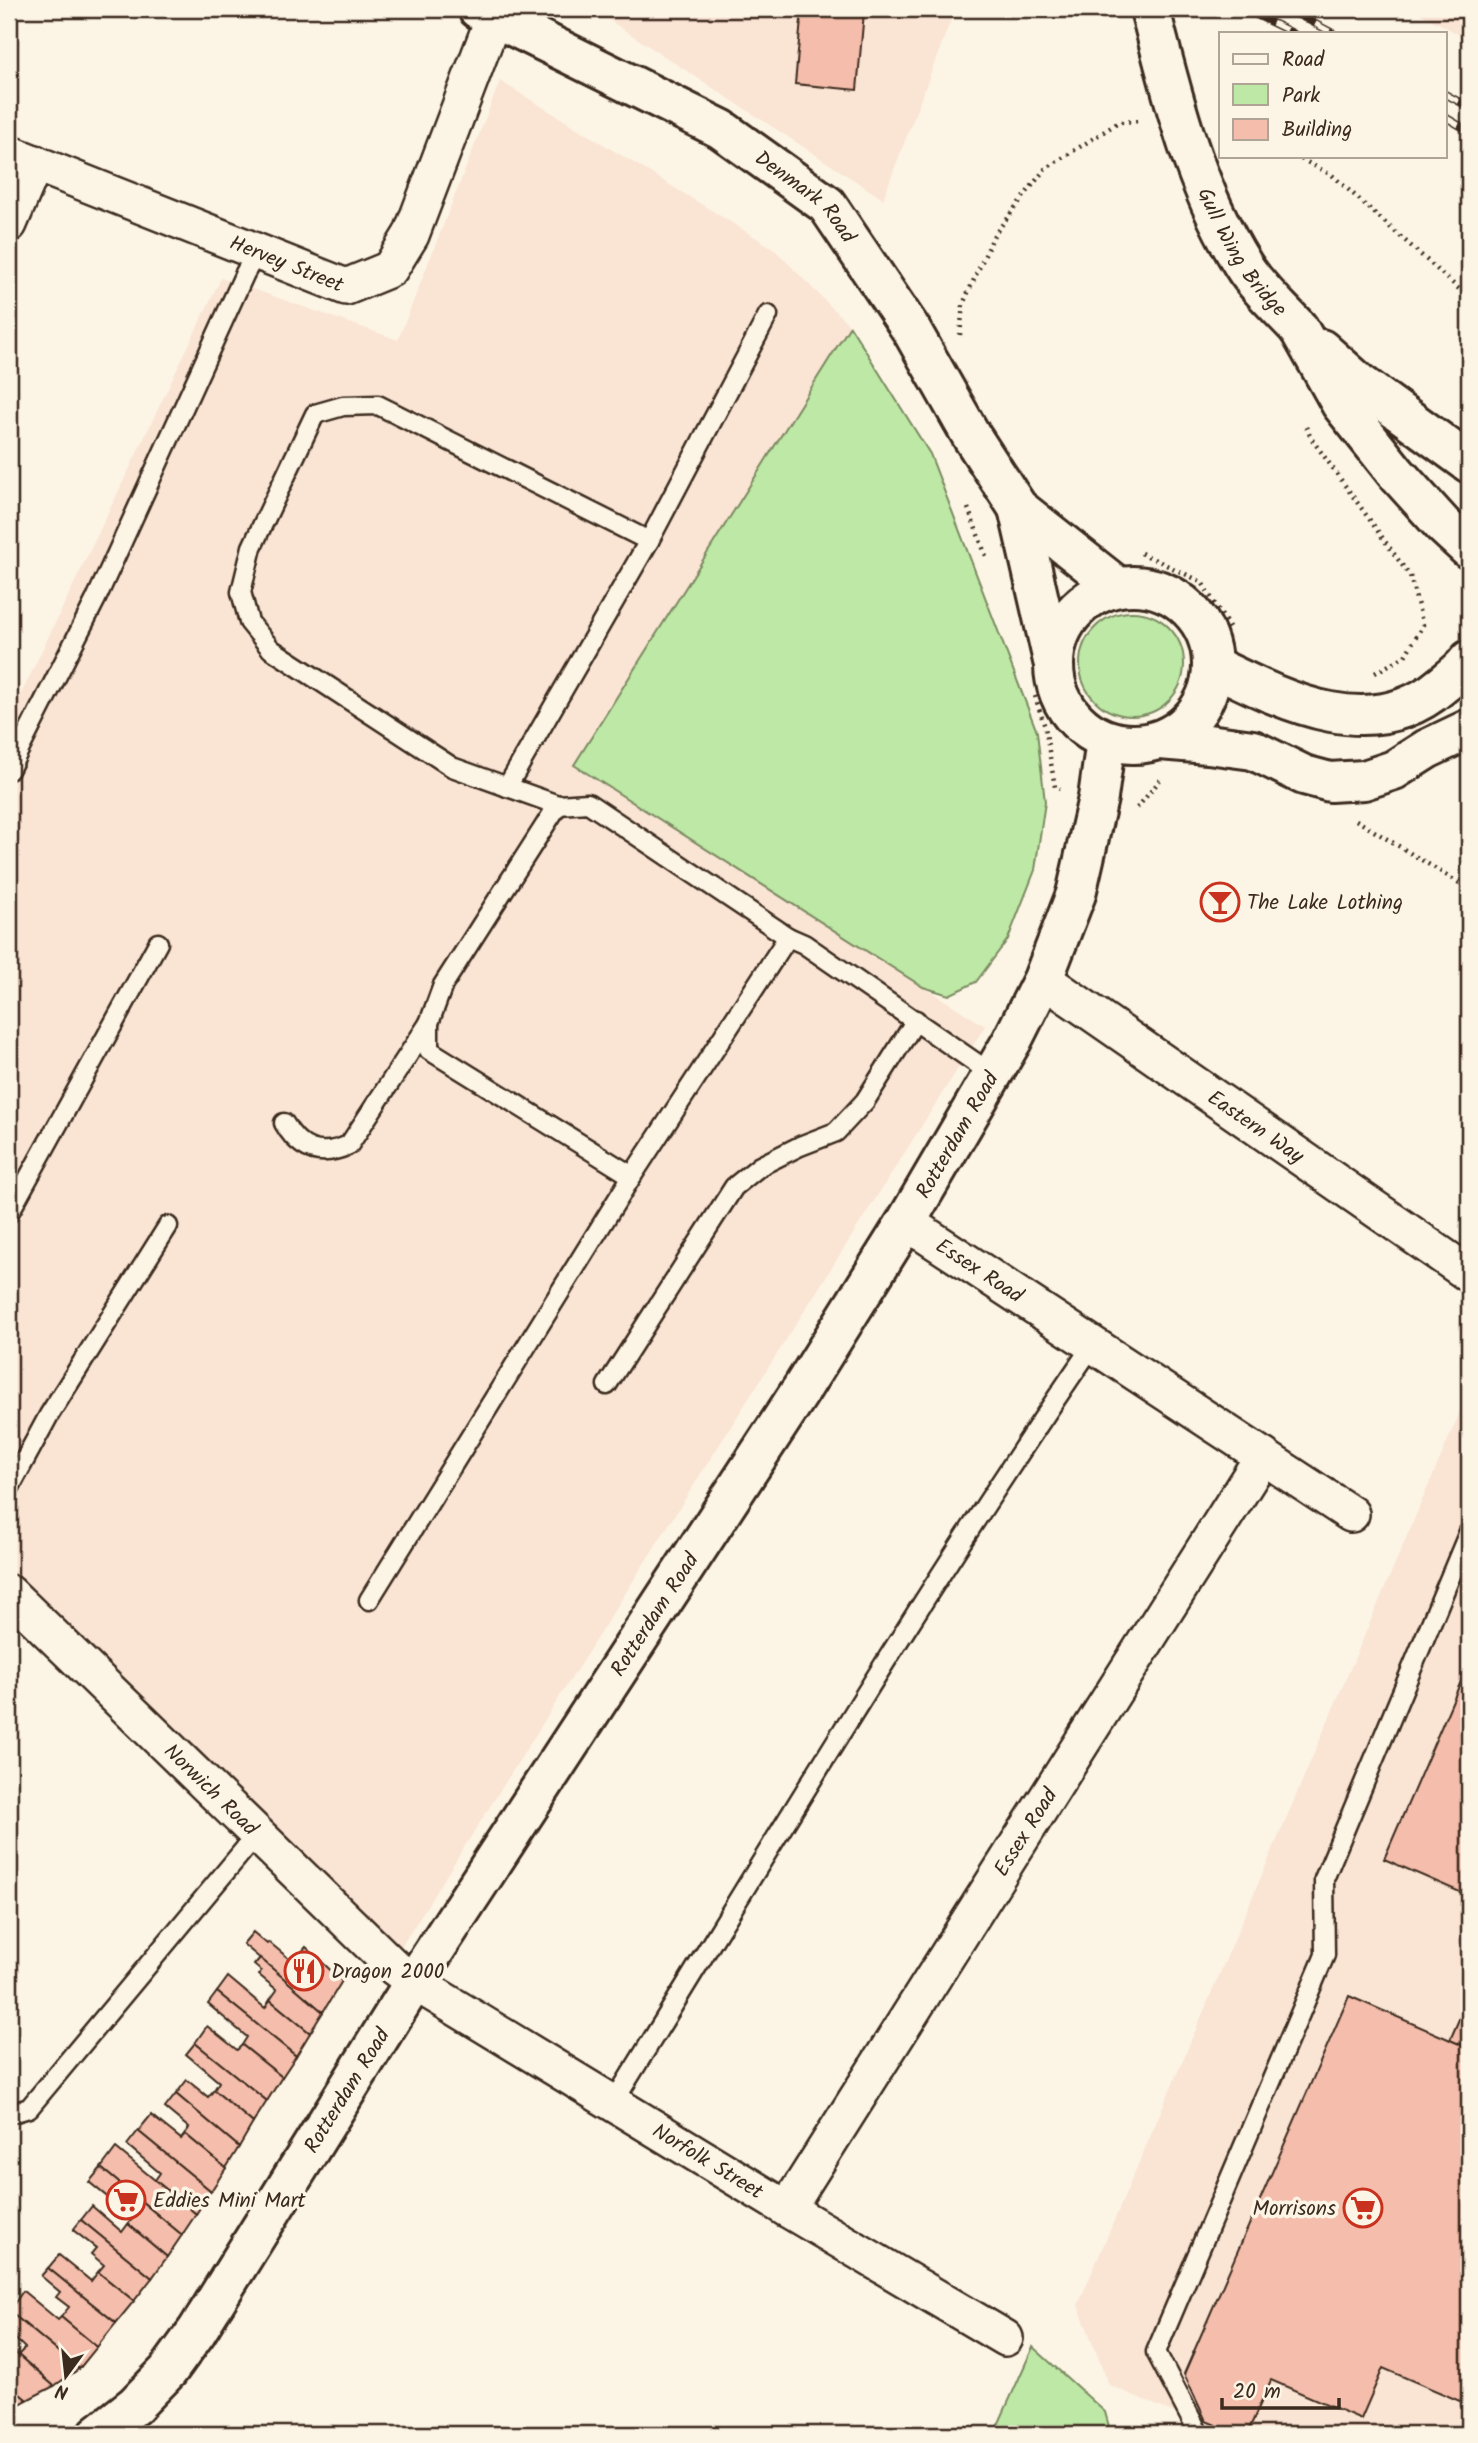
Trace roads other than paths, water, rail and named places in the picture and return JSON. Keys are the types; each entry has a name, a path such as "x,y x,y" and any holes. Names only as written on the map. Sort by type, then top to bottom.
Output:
{"main road":[{"name":"Gull Wing Bridge","path":"1150,9 1175,111 1209,199 1243,266 1299,329"},
{"name":"Denmark Road","path":"486,13 721,129 827,205 912,331 972,437 1018,508 1118,587"},
{"path":"1299,329 1358,382 1469,463"},
{"path":"1299,329 1341,404 1396,473 1443,525 1469,549"},
{"name":"Denmark Road","path":"1018,508 1053,661"},
{"path":"1469,660 1427,698 1392,711 1343,716 1275,696 1209,638 1194,614 1180,601 1146,586 1118,587 1093,596 1073,613 1059,636 1053,661 1056,687 1067,709 1084,728 1106,740 1133,745 1160,740 1253,750 1304,775 1330,782 1364,780 1394,770 1427,749 1469,729"},
{"path":"1160,740 1188,724 1207,697 1223,650"},
{"name":"Rotterdam Road","path":"98,2434 135,2405 169,2371 197,2331 414,1982 793,1402 906,1222 992,1074 1043,979 1076,894 1098,798 1106,740"}],"street":[{"name":"Hervey Street","path":"22,158 346,287 390,269 411,235 486,13"},
{"path":"9,224 22,158"},
{"name":"Eastern Way","path":"1043,979 1469,1274"},
{"name":"Essex Road","path":"906,1222 1351,1514"},
{"name":"Essex Road","path":"787,2208 1263,1456"},
{"name":"Norwich Road","path":"9,1593 395,1968 414,1982"},
{"name":"Norfolk Street","path":"414,1982 1005,2338"}],"lane":[{"path":"9,771 96,599 257,252"},
{"path":"508,787 649,541 768,315"},
{"path":"649,541 378,405 343,406 315,414 252,547 241,592 249,622 271,649 452,767 558,805 588,803 788,937 804,944 992,1074"},
{"path":"284,1123 293,1138 315,1151 332,1153 349,1145 429,1023 443,985 558,805"},
{"path":"369,1600 632,1176 788,937"},
{"path":"9,1213 158,943"},
{"path":"607,1385 734,1187 760,1166 836,1132 865,1101 916,1020"},
{"path":"429,1023 429,1050 632,1176"},
{"path":"9,1489 49,1415 168,1226"},
{"path":"614,2103 921,1607 1094,1343"},
{"path":"1199,2434 1156,2352 1325,1955 1324,1879 1469,1532"},
{"path":"9,2114 29,2108 257,1834"}],"railway":[{"path":"1244,9 1291,32"},
{"path":"1287,9 1331,32"},
{"path":"1446,95 1469,107"},
{"path":"1446,118 1469,131"}],"place":[{"name":"The Lake Lothing","path":"1220,902"},
{"name":"Dragon 2000","path":"304,1971"},
{"name":"Eddies Mini Mart","path":"126,2200"},
{"name":"Morrisons","path":"1363,2208"}]}
